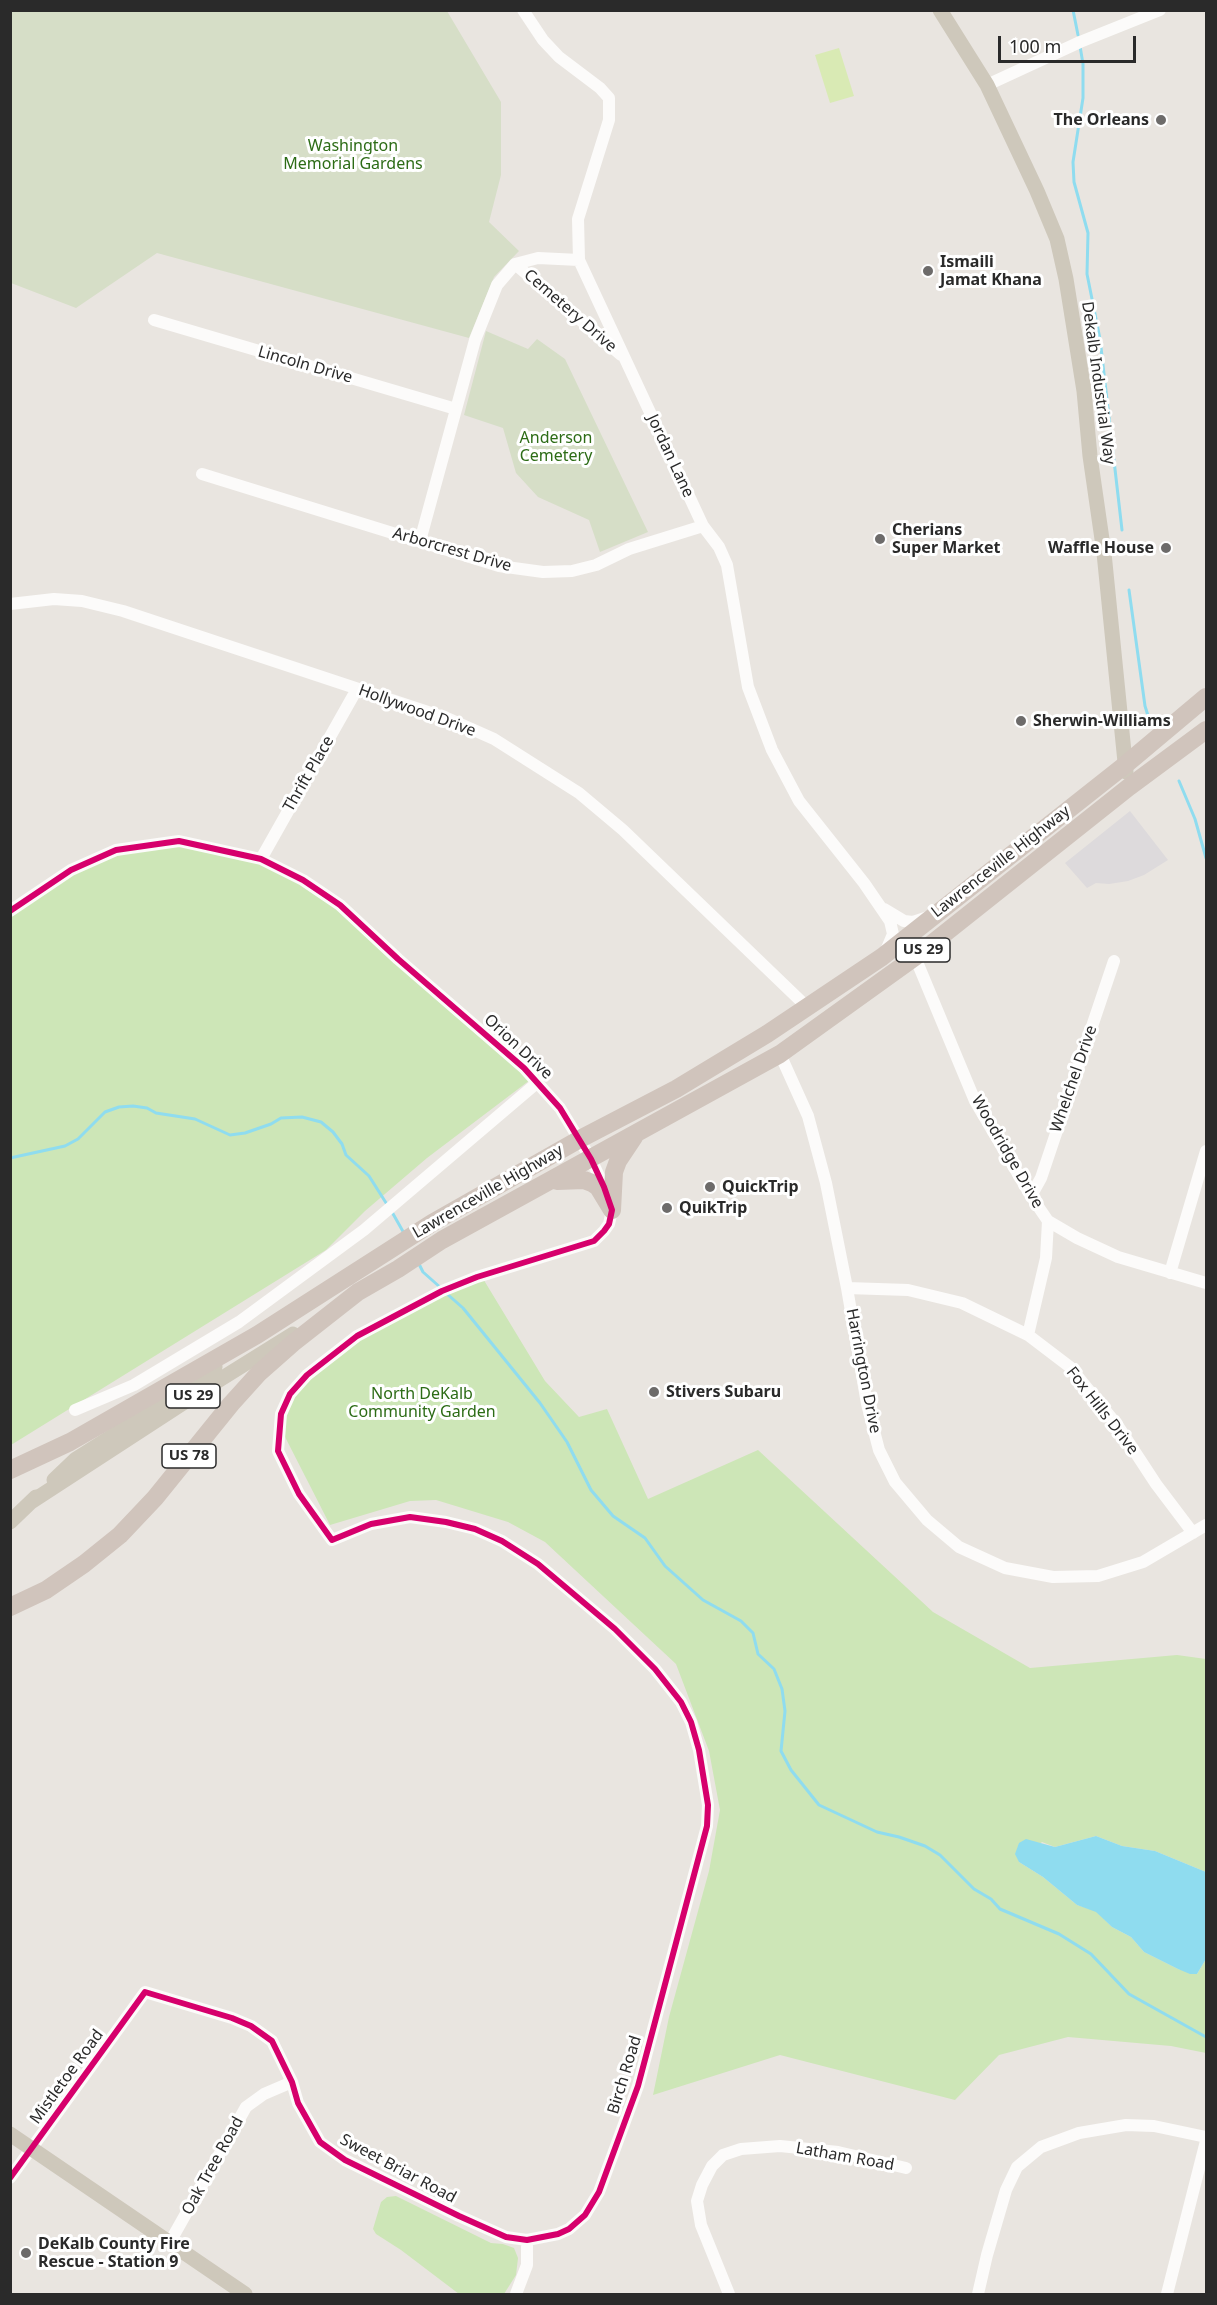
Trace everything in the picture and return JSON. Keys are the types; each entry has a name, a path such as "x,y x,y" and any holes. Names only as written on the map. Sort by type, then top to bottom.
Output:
{"highway":[{"name":"US 29","path":"1125,765 1206,697"},
{"name":"US 29","path":"1129,787 1206,730"},
{"name":"Lawrenceville Highway","path":"257,1335 432,1223 580,1139 676,1089 807,1007 882,957 1125,765"},
{"name":"Lawrenceville Highway","path":"358,1292 442,1240 780,1054 915,957 1129,787"},
{"path":"612,1210 614,1172 618,1161 636,1134"},
{"path":"548,1182 572,1180 592,1182 598,1187 612,1210"},
{"name":"US 78","path":"10,1607 46,1590 84,1564 120,1535 155,1498 259,1373 358,1292"},
{"path":"10,1470 70,1442 257,1335"}],"main road":[{"name":"Dekalb Industrial Way","path":"940,10 987,85 1057,239 1066,279 1084,391 1129,787"},
{"name":"Lawrenceville Highway","path":"31,1502 358,1292"},
{"name":"Lawrenceville Highway","path":"10,1522 76,1459 180,1393 257,1335"},
{"path":"10,2134 245,2295"}],"street":[{"name":"Jordan Lane","path":"524,10 543,40 559,57 606,93 610,104 609,120 578,219 579,260 703,526 719,547 731,575 748,687 772,750 799,801 880,907 893,929 891,941 882,957"},
{"path":"987,85 1000,77 1080,42 1161,10"},
{"path":"420,542 482,319 497,285 515,264 538,258 579,260"},
{"name":"Cemetery Drive","path":"515,264 624,358"},
{"name":"Lincoln Drive","path":"154,320 456,409"},
{"name":"Arborcrest Drive","path":"202,474 499,566 543,572 572,571 596,565 629,549 703,526"},
{"name":"Hollywood Drive","path":"10,604 54,599 82,601 123,611 458,723 502,744 579,793 623,830 807,1007"},
{"name":"Thrift Place","path":"261,859 357,689"},
{"name":"Orion Drive","path":"10,911 71,870 116,850 178,841 261,859 303,880 340,905 538,1083 560,1108 580,1139 591,1159 612,1210"},
{"name":"Jordan Lane","path":"880,907 904,921 919,920 935,914"},
{"name":"Woodridge Drive","path":"915,957 975,1101 1030,1196 1048,1221 1077,1238 1118,1257 1206,1282"},
{"name":"Whelchel Drive","path":"1030,1196 1041,1178 1114,961"},
{"name":"Harrington Drive","path":"780,1054 808,1116 826,1183 867,1404 879,1450 895,1482 927,1520 959,1547 1005,1568 1053,1577 1098,1576 1143,1562 1206,1525"},
{"path":"75,1410 134,1385 238,1322 364,1230 538,1083"},
{"path":"1170,1273 1206,1151"},
{"name":"Birch Road","path":"527,2240 558,2234 569,2229 585,2215 599,2192 638,2086 708,1827 708,1805 699,1750 691,1722 681,1702 655,1669 615,1629 535,1562 502,1542 475,1529 410,1517 372,1524 332,1540 299,1494 284,1466 278,1451 281,1414 290,1394 307,1375 357,1336 415,1303 477,1276 594,1240 609,1224 612,1210"},
{"path":"1028,1335 1046,1258 1048,1221"},
{"name":"Fox Hills Drive","path":"847,1288 908,1290 962,1303 1028,1335 1070,1367 1118,1426 1156,1484 1193,1533"},
{"name":"Mistletoe Road","path":"10,2178 145,1992 231,2017 251,2026 272,2042 292,2082"},
{"name":"Sweet Briar Road","path":"292,2082 298,2103 320,2142 345,2160 506,2237 527,2240"},
{"name":"Oak Tree Road","path":"170,2242 246,2107 264,2094 292,2082"},
{"path":"978,2295 1006,2190 1017,2167 1041,2147 1079,2133 1126,2125 1154,2126 1206,2136"},
{"path":"1167,2295 1206,2141"},
{"name":"Latham Road","path":"729,2295 701,2225 697,2201 702,2184 712,2166 723,2155 741,2149 780,2146 838,2152 906,2168"},
{"path":"516,2295 527,2265 527,2240"}],"shaded area":[{"path":"1130,811 1168,860 1144,875 1128,881 1109,884 1096,883 1087,888 1065,863"}],"green space":[{"name":"Washington Memorial Gardens","path":"10,11 447,11 501,102 501,175 489,222 519,251 494,277 469,338 157,253 76,308 11,283"},
{"path":"839,48 854,96 830,103 815,55"},
{"name":"Anderson Cemetery","path":"486,331 528,349 537,339 565,359 648,532 600,552 589,520 538,497 516,473 503,428 464,415"},
{"path":"176,839 262,863 354,915 530,1080 427,1158 365,1211 326,1250 11,1445 11,910 67,870"},
{"name":"North DeKalb Community Garden","path":"482,1277 545,1381 579,1417 607,1409 648,1499 758,1450 933,1612 1030,1668 1177,1655 1206,1659 1206,1872 1155,1851 1122,1846 1096,1836 1055,1847 1042,1842 1019,1862 1043,1877 1077,1905 1096,1911 1112,1927 1131,1937 1144,1952 1178,1969 1197,1974 1206,1959 1206,2053 1171,2046 1068,2037 999,2055 955,2100 780,2055 653,2095 669,2017 709,1871 720,1810 709,1751 676,1664 545,1542 508,1522 436,1500 410,1501 330,1525 282,1431 290,1400 331,1359 377,1329"},
{"path":"396,2196 491,2243 514,2248 518,2258 516,2275 504,2294 459,2294 376,2234 373,2229 381,2202 387,2197"}],"water":[{"path":"1096,1836 1122,1846 1155,1851 1206,1872 1206,1959 1197,1974 1190,1974 1144,1952 1131,1937 1112,1927 1096,1912 1077,1905 1043,1877 1019,1862 1015,1854 1019,1843 1026,1839 1055,1847"}],"waterway":[{"path":"1073,10 1078,35"},
{"path":"1080,46 1083,64 1083,98 1073,162 1074,182 1088,233 1087,274 1100,339 1122,530"},
{"path":"1129,590 1145,706 1150,722"},
{"path":"1179,781 1195,819 1206,858"},
{"path":"10,1158 65,1146 78,1139 105,1112 119,1107 147,1108 156,1113 195,1119 230,1135 245,1133 281,1118 302,1117 321,1122 333,1132 342,1144 346,1155 369,1176 388,1206"},
{"path":"392,1212 405,1235"},
{"path":"418,1262 423,1272 441,1288"},
{"path":"446,1293 463,1308 540,1403 567,1442 591,1490 613,1516 645,1538 665,1566 703,1600 741,1621 753,1633 758,1654 774,1669 782,1689 785,1711 781,1751 791,1770 819,1805 877,1832 925,1846 940,1855 974,1889 991,1899 1000,1909 1059,1934 1091,1954 1129,1994 1206,2037"}],"cycle path":[{"path":"10,911 71,870 116,850 179,841 261,859 303,880 340,905 398,959 524,1068 560,1108 591,1159 604,1187 612,1210 609,1224 604,1231 594,1241 477,1277 442,1291 357,1336 307,1375 290,1394 281,1414 278,1451 299,1494 332,1540 371,1524 410,1517 475,1529 502,1541 538,1564 615,1629 655,1669 681,1702 691,1722 699,1750 708,1805 707,1826 638,2086 599,2192 585,2215 569,2229 558,2234 527,2240 506,2237 345,2160 320,2142 298,2103 292,2082 272,2041 251,2026 232,2018 145,1992 10,2178"}],"place":[{"name":"The Orleans","path":"1161,120"},
{"name":"Ismaili Jamat Khana","path":"928,271"},
{"name":"Cherians Super Market","path":"880,539"},
{"name":"Waffle House","path":"1166,548"},
{"name":"Sherwin-Williams","path":"1021,721"},
{"name":"QuickTrip","path":"710,1187"},
{"name":"QuikTrip","path":"667,1208"},
{"name":"Stivers Subaru","path":"654,1392"},
{"name":"DeKalb County Fire Rescue - Station 9","path":"26,2253"}]}
